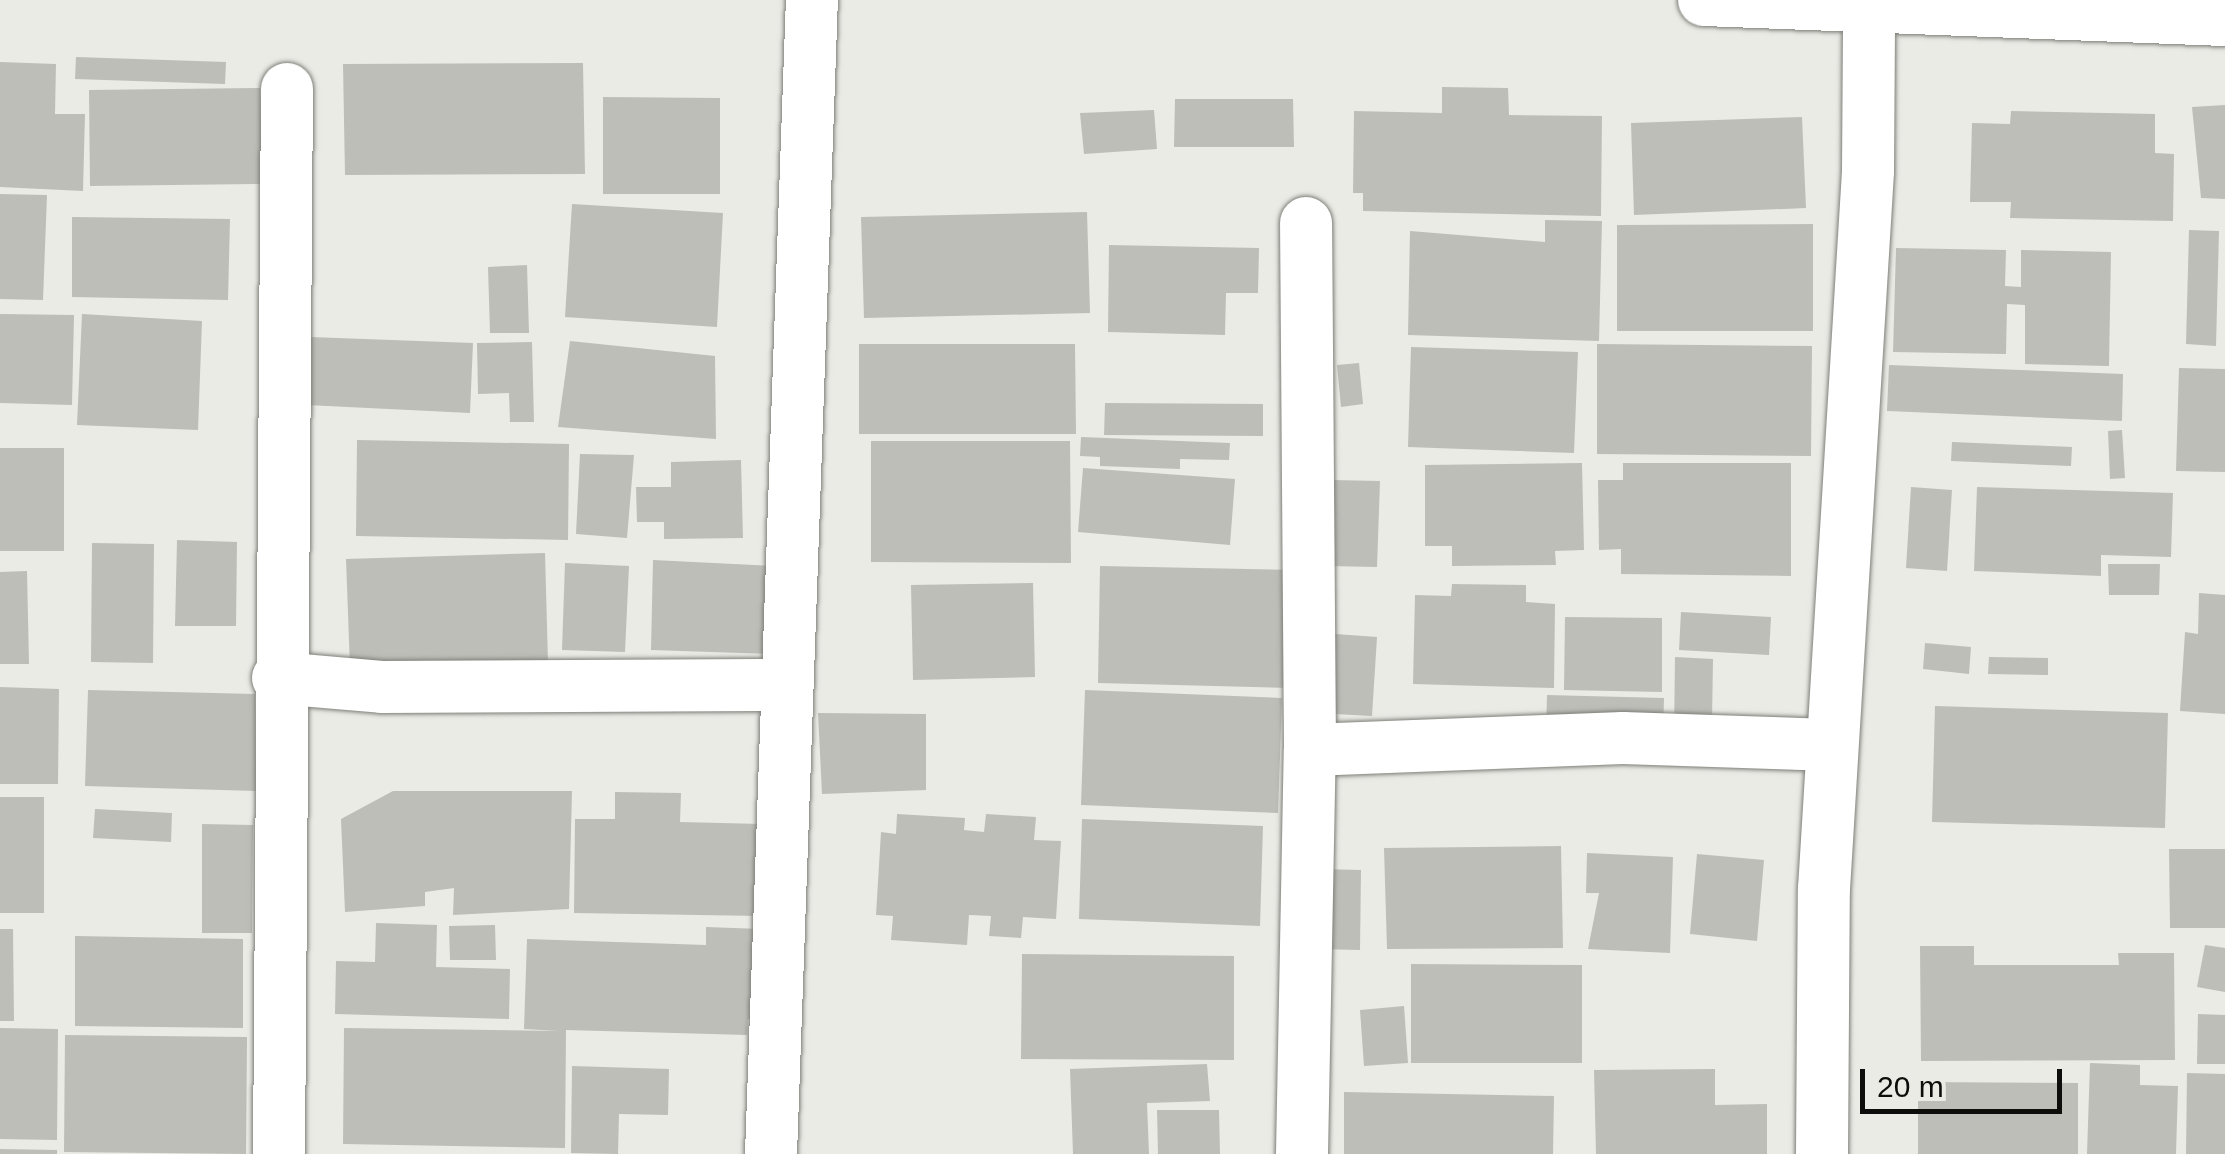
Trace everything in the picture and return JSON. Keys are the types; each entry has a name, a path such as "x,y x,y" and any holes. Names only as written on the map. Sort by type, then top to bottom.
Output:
{"street":[{"path":"771,1154 812,0"},
{"path":"1704,0 1868,11 2225,20"},
{"path":"1822,1154 1830,745 1866,210 1868,11"},
{"path":"279,1154 278,678 287,89"},
{"path":"1302,1154 1310,750 1306,223"},
{"path":"278,678 382,687 785,686"},
{"path":"1310,750 1623,738 1830,745"}],"building":[{"path":"76,57 226,62 225,84 75,79"},
{"path":"0,62 56,64 55,114 85,114 83,191 0,187"},
{"path":"583,63 585,174 345,175 343,64"},
{"path":"1442,87 1508,88 1509,115 1602,116 1601,216 1363,211 1363,193 1353,193 1354,111 1442,113"},
{"path":"260,88 262,184 90,186 89,90"},
{"path":"603,97 720,98 720,194 603,194"},
{"path":"1175,99 1293,99 1294,147 1174,147"},
{"path":"2225,105 2225,199 2201,198 2192,107"},
{"path":"1154,110 1157,149 1084,154 1080,113"},
{"path":"2011,111 2155,114 2155,153 2174,154 2173,221 2010,218 2011,202 1970,202 1972,123 2010,124"},
{"path":"1802,117 1806,208 1634,215 1631,123"},
{"path":"0,194 47,195 43,300 0,299"},
{"path":"572,204 723,213 717,327 565,317"},
{"path":"1087,212 1090,313 864,318 861,217"},
{"path":"72,217 230,219 228,300 72,297"},
{"path":"1545,220 1602,221 1599,341 1408,335 1410,231 1545,242"},
{"path":"1813,224 1813,331 1617,331 1617,225"},
{"path":"2189,230 2219,231 2216,346 2186,344"},
{"path":"1109,245 1259,248 1258,293 1226,293 1225,335 1108,332"},
{"path":"1896,248 2006,250 2005,286 2021,287 2021,250 2111,252 2109,366 2025,364 2025,305 2007,304 2006,354 1893,352"},
{"path":"527,265 529,333 490,333 488,267"},
{"path":"0,314 74,315 72,405 0,403"},
{"path":"82,314 202,321 198,430 77,425"},
{"path":"310,337 473,343 470,413 307,405"},
{"path":"570,341 715,356 716,439 558,427"},
{"path":"532,342 534,422 510,422 509,393 478,394 477,343"},
{"path":"859,344 1075,344 1076,434 859,434"},
{"path":"1597,344 1812,346 1811,456 1597,454"},
{"path":"1411,347 1578,352 1574,453 1408,447"},
{"path":"1359,363 1363,404 1341,407 1337,365"},
{"path":"1889,365 2123,374 2122,421 1887,411"},
{"path":"2179,368 2225,369 2225,472 2176,471"},
{"path":"1105,403 1263,404 1263,436 1104,435"},
{"path":"2122,430 2125,478 2110,479 2108,431"},
{"path":"1081,437 1230,443 1229,460 1180,459 1180,469 1100,466 1100,457 1080,456"},
{"path":"357,440 569,444 568,540 356,536"},
{"path":"871,441 1070,441 1071,563 871,562"},
{"path":"1952,442 2072,447 2071,466 1951,461"},
{"path":"0,448 64,448 64,551 0,551"},
{"path":"580,454 634,455 627,538 576,534"},
{"path":"741,460 743,538 664,539 664,522 637,522 636,487 671,487 671,462"},
{"path":"1582,463 1584,550 1555,551 1556,565 1452,566 1452,546 1425,546 1425,465"},
{"path":"1623,463 1791,463 1791,576 1621,574 1621,549 1599,550 1598,480 1623,480"},
{"path":"1083,468 1235,479 1230,545 1078,532"},
{"path":"1332,480 1380,481 1377,567 1328,566"},
{"path":"1911,487 1952,490 1947,571 1906,568"},
{"path":"1977,487 2173,493 2171,557 2101,555 2101,576 1974,571"},
{"path":"177,540 237,542 236,626 175,626"},
{"path":"92,543 154,544 153,663 91,662"},
{"path":"545,553 548,663 350,668 346,559"},
{"path":"653,560 772,566 768,654 651,650"},
{"path":"565,563 629,566 625,652 562,650"},
{"path":"2108,564 2160,564 2159,595 2109,595"},
{"path":"1100,566 1293,570 1291,688 1098,683"},
{"path":"27,571 29,664 0,664 0,572"},
{"path":"1033,583 1035,677 913,680 911,585"},
{"path":"1452,584 1526,585 1526,602 1555,604 1554,688 1413,684 1415,595 1451,596"},
{"path":"2199,593 2225,595 2225,714 2180,711 2185,632 2198,634"},
{"path":"1681,612 1771,617 1769,655 1679,650"},
{"path":"1565,617 1662,618 1662,692 1564,690"},
{"path":"1322,633 1377,637 1372,716 1316,713"},
{"path":"1925,643 1971,647 1969,674 1923,669"},
{"path":"1675,657 1713,659 1712,721 1674,735"},
{"path":"1989,657 2048,658 2048,675 1988,674"},
{"path":"0,687 59,689 58,784 0,784"},
{"path":"88,690 255,694 256,791 85,786"},
{"path":"1085,690 1282,698 1278,813 1081,805"},
{"path":"1547,695 1664,698 1663,734 1546,731"},
{"path":"1935,706 2168,713 2165,828 1932,822"},
{"path":"818,713 926,714 926,790 822,794"},
{"path":"393,791 572,791 569,909 453,915 454,888 425,892 425,906 345,912 341,819"},
{"path":"615,792 681,793 680,822 762,824 761,916 574,913 575,819 615,819"},
{"path":"0,797 44,797 44,913 0,913"},
{"path":"95,809 172,813 171,842 93,838"},
{"path":"897,814 965,818 964,830 984,832 986,814 1036,817 1034,840 1061,841 1056,919 1023,917 1021,938 989,936 991,916 969,915 967,945 891,940 893,916 876,915 881,832 896,834"},
{"path":"1082,819 1263,826 1260,926 1079,919"},
{"path":"202,824 253,825 252,933 202,933"},
{"path":"1561,846 1563,948 1387,949 1384,848"},
{"path":"2169,849 2225,849 2225,928 2170,928"},
{"path":"1587,853 1673,857 1670,953 1588,949 1599,893 1586,893"},
{"path":"1697,854 1764,860 1757,941 1690,934"},
{"path":"1318,869 1361,870 1360,950 1316,949"},
{"path":"376,923 437,925 436,967 510,969 509,1019 335,1014 336,961 375,962"},
{"path":"495,925 496,960 450,960 449,926"},
{"path":"706,927 761,929 759,1019 748,1019 747,1035 566,1030 565,1148 343,1144 344,1028 559,1031 524,1029 527,939 706,945"},
{"path":"0,929 13,929 14,1021 0,1021"},
{"path":"75,936 243,939 243,1028 75,1026"},
{"path":"2205,945 2225,948 2225,992 2197,987"},
{"path":"1920,946 1974,946 1974,965 2119,965 2118,953 2174,953 2175,1060 1921,1061"},
{"path":"1022,954 1234,956 1234,1060 1021,1059"},
{"path":"1411,964 1582,965 1582,1063 1411,1063"},
{"path":"1404,1006 1408,1063 1364,1066 1360,1010"},
{"path":"2198,1014 2225,1015 2225,1064 2197,1064"},
{"path":"0,1028 58,1029 57,1140 0,1139"},
{"path":"65,1035 247,1037 246,1154 64,1152"},
{"path":"2090,1063 2140,1065 2140,1085 2178,1086 2176,1154 2087,1154"},
{"path":"1207,1064 1210,1101 1147,1103 1149,1154 1073,1154 1070,1069"},
{"path":"572,1066 669,1069 668,1115 619,1114 618,1154 571,1153"},
{"path":"1715,1069 1715,1105 1767,1104 1767,1154 1596,1154 1594,1070"},
{"path":"2187,1073 2225,1074 2225,1154 2186,1154"},
{"path":"1918,1082 2078,1083 2078,1154 1918,1154"},
{"path":"1344,1092 1554,1096 1553,1154 1344,1154"},
{"path":"1157,1110 1219,1110 1220,1154 1158,1154"},
{"path":"0,1149 57,1150 57,1154 0,1154"}]}
